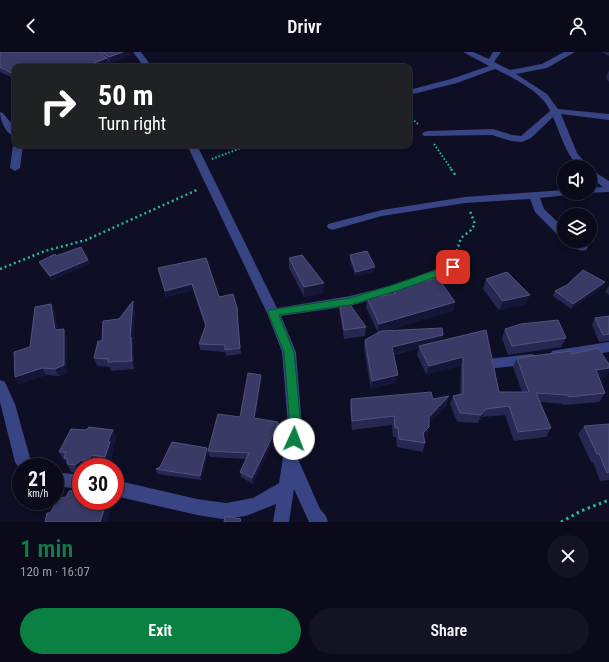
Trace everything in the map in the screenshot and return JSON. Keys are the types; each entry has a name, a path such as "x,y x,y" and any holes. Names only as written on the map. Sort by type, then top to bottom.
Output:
{"street":[{"path":"137,52 146,64"},
{"path":"467,52 509,73 539,92 548,100 555,111 570,150 578,160"},
{"path":"412,92 454,81 492,64 497,52"},
{"path":"509,73 544,66 562,55 571,52"},
{"path":"427,134 486,132 522,139 528,136 555,111 609,117"},
{"path":"0,115 12,129"},
{"path":"15,168 18,148"},
{"path":"194,148 273,313 289,352 295,426 292,466 314,515 320,522"},
{"path":"597,177 609,186"},
{"path":"597,190 609,189"},
{"path":"332,226 382,214 465,200 557,193"},
{"path":"533,194 538,210 557,228"},
{"path":"273,313 350,301 396,288 453,267"},
{"path":"496,363 609,347"},
{"path":"0,386 8,404 22,458"},
{"path":"281,522 295,426"},
{"path":"124,490 187,505 213,510 230,511 251,507 269,500 287,488"}],"path":[{"path":"202,163 241,148"},
{"path":"0,269 45,251 86,240 165,203 211,184"},
{"path":"453,267 458,245 462,237 472,230 475,224 465,200"},
{"path":"561,522 581,511 609,500"}],"building":[{"path":"0,52 101,52 99,53 107,58 92,64 12,64 12,73 0,67"},
{"path":"101,52 123,52 109,57"},
{"path":"81,247 88,260 50,276 39,262 55,254 56,256"},
{"path":"367,251 375,267 356,272 350,255"},
{"path":"302,255 324,283 304,287 289,258"},
{"path":"206,258 219,297 233,294 238,311 240,348 225,350 225,345 199,344 206,325 192,284 165,291 158,268"},
{"path":"583,270 605,282 573,304 555,291 567,285"},
{"path":"507,272 530,295 503,301 486,279"},
{"path":"438,278 455,302 379,324 367,298 395,294 393,288"},
{"path":"346,299 366,327 344,330 339,300"},
{"path":"133,301 130,338 131,337 132,361 108,362 108,359 94,358 98,341 102,341 103,321 119,319"},
{"path":"51,304 55,330 64,329 64,365 55,369 42,368 15,377 14,352 30,347 35,307"},
{"path":"609,316 609,334 603,335 595,318"},
{"path":"558,320 566,338 512,346 505,329 521,324"},
{"path":"442,328 443,335 392,347 398,375 372,381 365,340 381,331"},
{"path":"486,330 499,392 529,392 517,358 571,351 572,354 598,348 609,364 609,368 596,370 605,393 569,397 568,395 536,393 551,428 518,432 509,406 486,409 481,415 460,413 453,396 463,394 463,357 429,366 419,346"},
{"path":"248,373 261,375 254,418 278,422 276,435 273,435 252,478 240,472 249,453 208,451 218,414 240,417"},
{"path":"431,392 433,399 449,396 429,417 429,427 423,433 425,443 399,439 398,428 395,428 394,416 352,421 351,399"},
{"path":"609,424 609,472 607,473 599,453 597,454 584,426"},
{"path":"89,427 113,430 108,441 110,442 105,457 92,455 90,458 72,458 72,465 67,464 68,459 64,458 66,452 59,452 71,429 86,430"},
{"path":"172,442 207,448 200,476 156,469 160,467"},
{"path":"72,490 72,510 104,510 100,522 45,522 47,513 50,513 52,510 64,510 64,497 66,497 69,491"},
{"path":"225,516 241,519 240,522 224,522"}],"route":[{"path":"294,439 295,426 289,352 273,313 350,301 371,296 453,267"}]}
